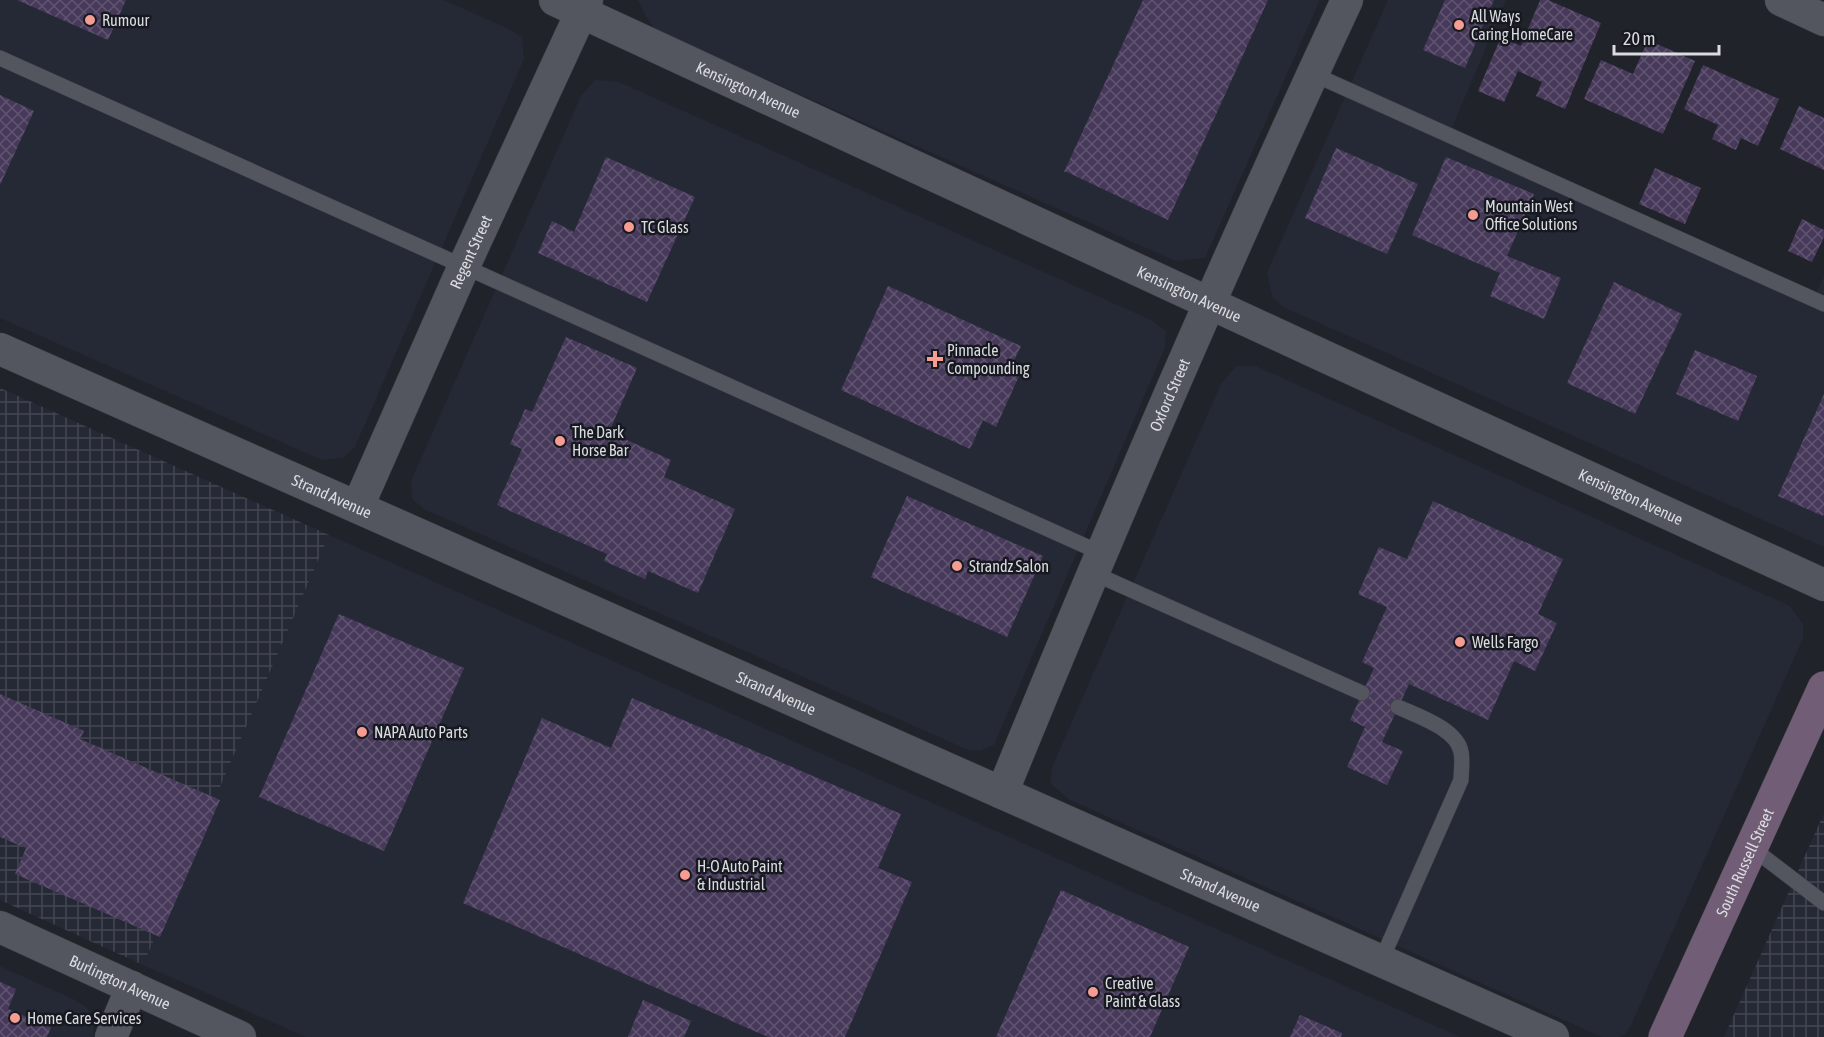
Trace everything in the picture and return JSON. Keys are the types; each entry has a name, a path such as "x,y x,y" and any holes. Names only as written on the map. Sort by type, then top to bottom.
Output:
{"main road":[{"name":"South Russell Street","path":"1665,1037 1824,688"}],"street":[{"name":"Oxford Street","path":"1002,793 1097,563 1209,304 1347,0"},
{"path":"1781,0 1824,20"},
{"name":"Regent Street","path":"358,506 464,266 575,4"},
{"name":"Kensington Avenue","path":"575,4 1209,304 1824,585"},
{"name":"Strand Avenue","path":"0,349 1553,1037"},
{"name":"Burlington Avenue","path":"0,927 240,1037"},
{"path":"111,1037 132,987"}],"lane":[{"path":"0,58 464,266 1097,563 1362,693"},
{"path":"1313,74 1824,304"},
{"path":"1381,961 1461,780 1461,751 1455,736 1398,707"},
{"path":"1752,848 1824,903"}],"shaded area":[{"path":"0,0 444,0 522,37 524,59 355,447 343,458 322,460 0,318"},
{"path":"638,0 1320,0 1205,258 1175,261 655,30"},
{"path":"1388,0 1506,0 1449,135 1814,299 1824,276 1824,547 1283,307 1272,296 1267,273"},
{"path":"595,80 619,82 1151,320 1166,331 1165,348 994,745 980,751 966,749 424,509 412,499 411,481 581,96"},
{"path":"1236,366 1256,366 1790,606 1803,624 1803,638 1632,1023 1625,1034 1619,1037 1602,1037 1070,800 1050,783 1052,767 1221,384"},
{"path":"0,388 329,535 143,965 0,900"},
{"path":"329,535 1460,1037 306,1037 143,965"},
{"path":"1824,813 1824,1037 1724,1037"},
{"path":"0,966 86,1007 95,1021 93,1037 0,1037"}],"building":[{"name":"Rumour","path":"17,0 126,0 108,40"},
{"path":"1143,0 1268,0 1168,220 1064,172"},
{"name":"All Ways Caring HomeCare","path":"1445,0 1494,0 1465,68 1423,50"},
{"path":"1540,0 1548,0 1601,23 1565,109 1536,96 1542,82 1518,71 1504,102 1478,91 1501,37 1521,46"},
{"path":"1648,40 1695,61 1663,134 1584,99 1601,60 1633,74"},
{"path":"1703,65 1779,99 1758,146 1741,138 1736,150 1712,139 1718,125 1684,109"},
{"path":"0,95 34,111 0,185"},
{"path":"1799,106 1824,118 1824,170 1780,149"},
{"path":"1336,148 1418,184 1387,254 1305,218"},
{"name":"TC Glass","path":"606,157 695,197 647,302 538,253 552,221 574,232"},
{"name":"Mountain West Office Solutions","path":"1446,157 1534,194 1507,256 1561,278 1544,319 1490,296 1500,273 1412,235"},
{"path":"1655,168 1701,188 1685,224 1639,204"},
{"path":"1802,219 1824,230 1824,237 1812,262 1788,251"},
{"path":"1614,282 1682,314 1635,414 1567,383"},
{"name":"Pinnacle Compounding","path":"888,286 1021,346 1009,371 1019,376 996,427 983,420 970,449 841,390"},
{"path":"566,337 637,368 609,432 671,460 664,477 735,509 698,593 648,571 645,579 604,561 607,554 497,505 522,449 510,444 525,409 532,412"},
{"path":"1695,350 1757,376 1738,421 1676,394"},
{"path":"1824,394 1824,514 1823,516 1778,496"},
{"name":"Strandz Salon","path":"907,496 1043,556 1007,637 871,577"},
{"name":"Wells Fargo","path":"1433,501 1563,559 1538,614 1557,623 1535,671 1514,661 1488,720 1409,684 1382,742 1403,751 1387,785 1347,767 1365,727 1350,720 1374,668 1362,662 1387,607 1358,594 1379,547 1407,559"},
{"name":"NAPA Auto Parts","path":"339,614 464,668 384,851 259,797"},
{"path":"0,694 84,731 80,739 220,800 160,937 15,874 26,848 0,837"},
{"name":"H-O Auto Paint & Industrial","path":"632,698 901,814 878,868 912,882 845,1037 768,1037 463,903 542,718 611,748"},
{"name":"Creative Paint & Glass","path":"1061,890 1189,947 1150,1037 996,1037"},
{"name":"Home Care Services","path":"0,982 16,989 8,1009 51,1027 47,1037 0,1037"},
{"path":"643,1000 691,1021 684,1037 628,1037"},
{"path":"1300,1015 1342,1033 1341,1037 1290,1037"}],"place":[{"name":"Rumour","path":"90,20"},
{"name":"All Ways Caring HomeCare","path":"1459,25"},
{"name":"Mountain West Office Solutions","path":"1473,215"},
{"name":"TC Glass","path":"629,227"},
{"name":"Pinnacle Compounding","path":"935,359"},
{"name":"The Dark Horse Bar","path":"560,441"},
{"name":"Strandz Salon","path":"957,566"},
{"name":"Wells Fargo","path":"1460,642"},
{"name":"NAPA Auto Parts","path":"362,732"},
{"name":"H-O Auto Paint & Industrial","path":"685,875"},
{"name":"Creative Paint & Glass","path":"1093,992"},
{"name":"Home Care Services","path":"15,1018"}]}
